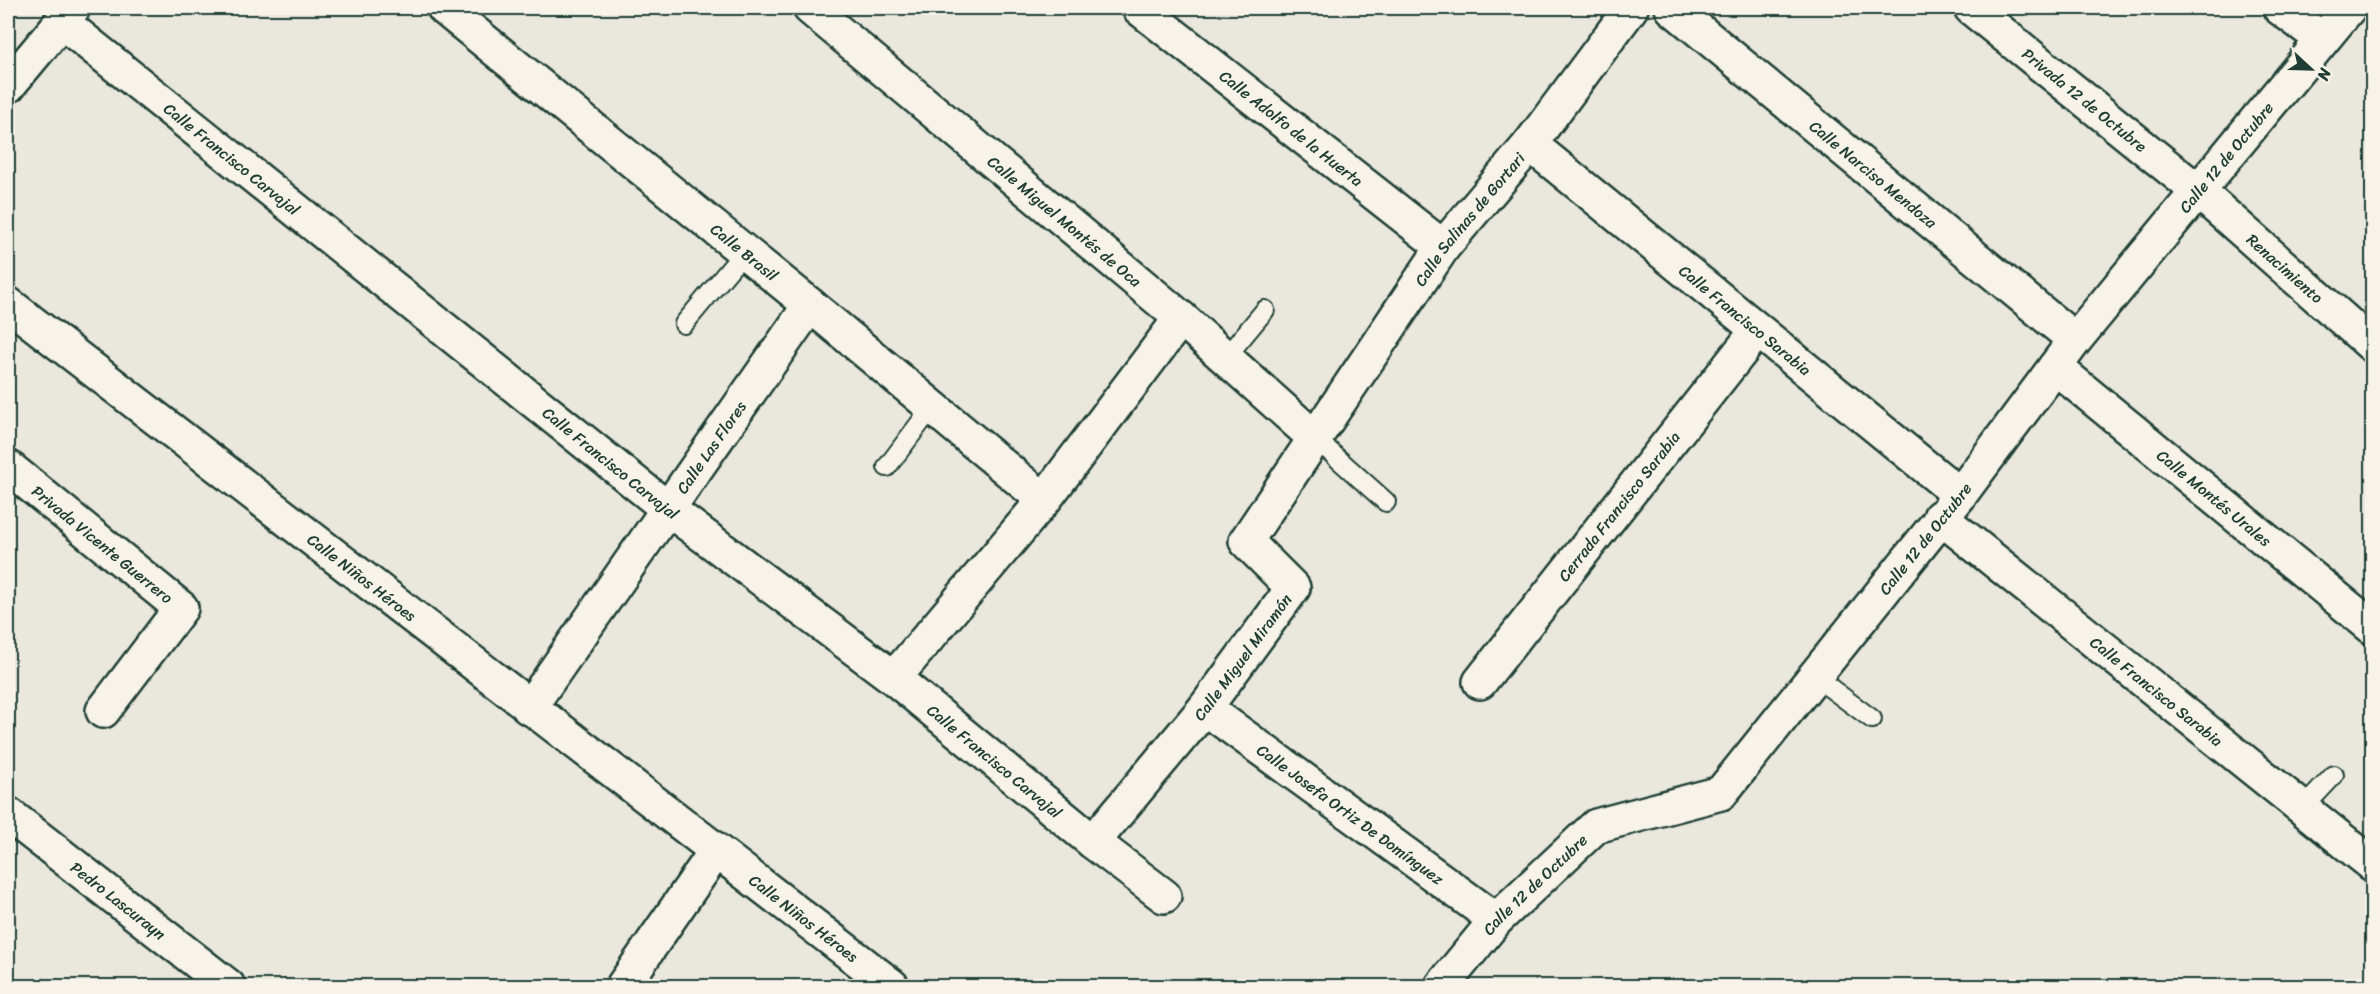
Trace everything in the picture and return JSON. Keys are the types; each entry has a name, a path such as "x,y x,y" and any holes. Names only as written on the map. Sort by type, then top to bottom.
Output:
{"street":[{"name":"Calle Brasil","path":"444,8 810,305 1044,500"},
{"name":"Calle Miguel Montés de Oca","path":"810,8 1181,318 1316,438"},
{"name":"Calle Adolfo de la Huerta","path":"1139,8 1443,247"},
{"name":"Calle Salinas de Gortari","path":"1316,438 1443,247 1530,144 1631,8"},
{"name":"Calle Narciso Mendoza","path":"1672,8 2075,340"},
{"name":"Privada 12 de Octubre","path":"1971,8 2199,192"},
{"path":"2280,8 2322,39"},
{"name":"Calle 12 de Octubre","path":"1442,987 1497,920 1596,826 1721,793 1950,506 2075,340 2349,8"},
{"path":"8,86 68,15"},
{"name":"Calle Francisco Carvajal","path":"68,15 668,509 894,678 1093,842 1164,896"},
{"name":"Calle Francisco Sarabia","path":"1530,144 1756,331 1950,506 2303,808 2373,864"},
{"name":"Renacimiento","path":"2199,192 2373,345"},
{"name":"Calle Niños Héroes","path":"8,304 892,987"},
{"name":"Calle Las Flores","path":"529,708 810,305"},
{"path":"894,678 1044,500 1181,318"},
{"name":"Cerrada Francisco Sarabia","path":"1480,682 1756,331"},
{"name":"Calle Montés Urales","path":"2055,367 2373,627"},
{"name":"Calle Miguel Miramón","path":"1093,842 1205,708 1293,588 1246,541 1316,438"},
{"name":"Privada Vicente Guerrero","path":"8,467 181,608 103,711"},
{"name":"Calle Josefa Ortiz De Domínguez","path":"1205,708 1497,920"},
{"name":"Pedro Lascurayn","path":"8,814 228,987"},
{"path":"623,987 716,851"}],"lane":[{"path":"684,324 744,252"},
{"path":"1226,357 1265,310"},
{"path":"887,467 933,407"},
{"path":"1316,438 1386,502"},
{"path":"1814,676 1872,719"},
{"path":"2303,808 2334,775"}]}
